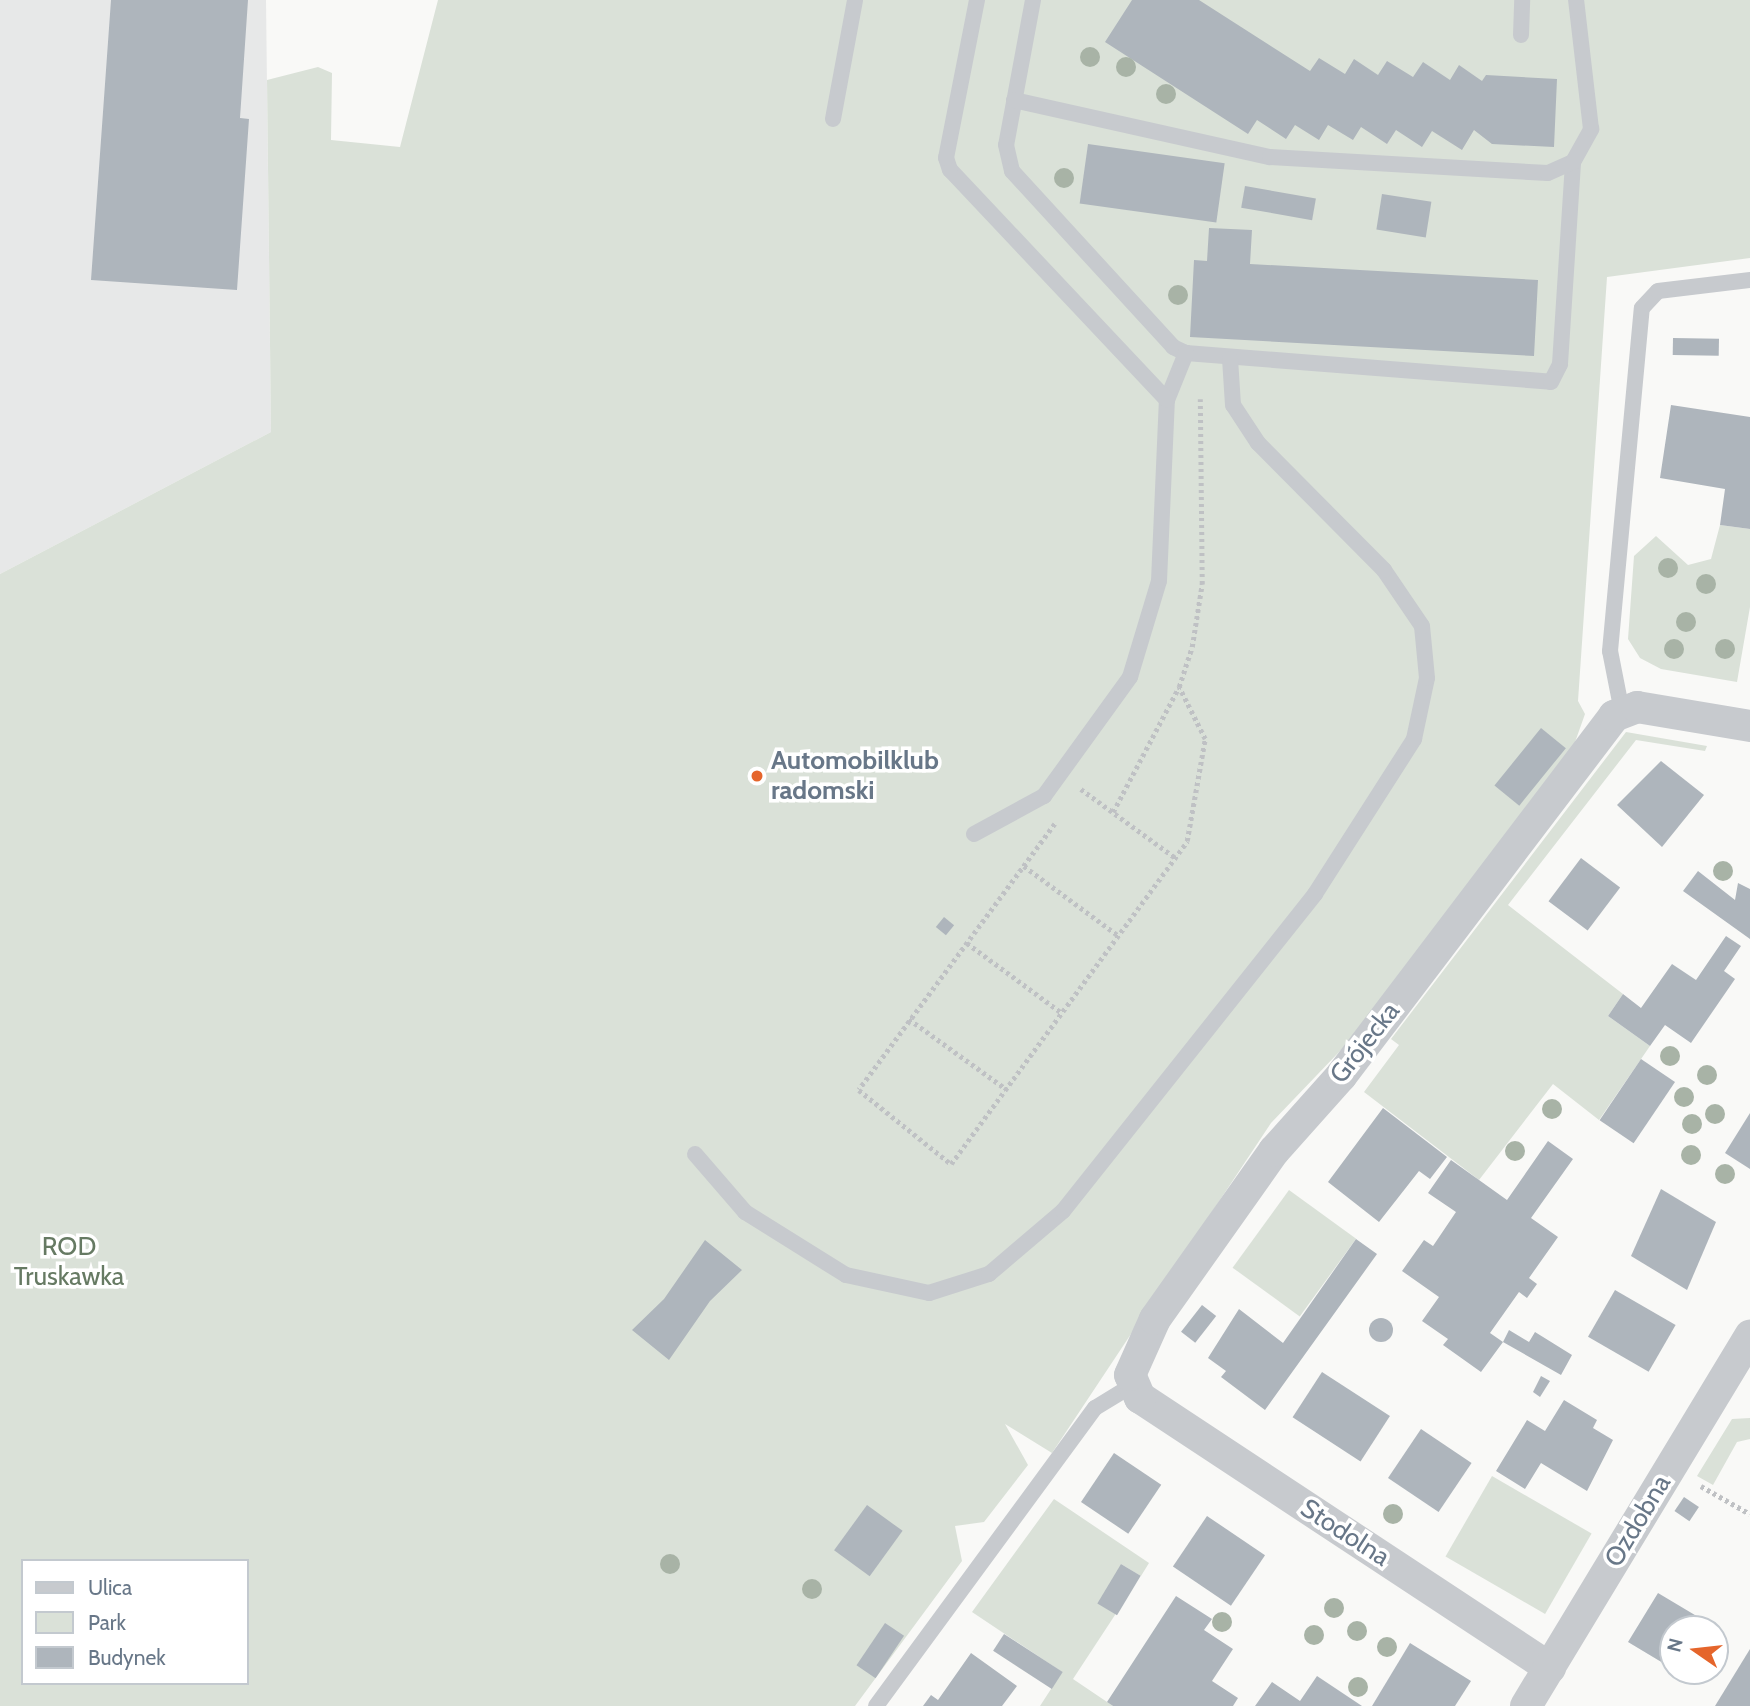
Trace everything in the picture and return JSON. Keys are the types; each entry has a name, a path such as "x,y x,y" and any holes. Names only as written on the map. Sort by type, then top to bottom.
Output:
{"street":[{"path":"1629,710 1750,726"},
{"name":"Grójecka","path":"1135,1392 1145,1336 1274,1151 1341,1076 1629,710"},
{"name":"Ozdobna","path":"1527,1706 1750,1336"},
{"name":"Stodolna","path":"1135,1392 1550,1668"}],"lane":[{"path":"833,119 855,0"},
{"path":"977,0 946,159 950,170 1167,400"},
{"path":"1033,0 1006,145 1012,171 1173,347 1186,353 1230,359 1551,382 1560,364 1573,162 1586,146 1593,105 1576,0"},
{"path":"1521,35 1522,0"},
{"path":"1014,100 1270,157 1530,173 1573,162"},
{"path":"1629,710 1610,651 1642,308 1658,291 1750,280"},
{"path":"974,834 1044,796 1130,677 1159,581 1167,400 1186,353"},
{"path":"695,1154 745,1212 846,1275 929,1293 989,1274 1063,1211 1315,894 1415,739 1427,678 1422,626 1384,570 1258,443 1233,405 1230,359"},
{"path":"876,1706 1094,1409 1135,1392"}],"path":[{"path":"1065,811 859,1090 951,1164 1177,859 1187,841 1205,739 1179,687"},
{"path":"1073,800 1081,789 1177,859"},
{"path":"1024,866 1119,936"},
{"path":"967,943 1062,1013"},
{"path":"909,1019 1006,1089"},
{"path":"1694,1482 1750,1514"}],"shaded area":[{"path":"0,0 266,0 271,432 0,574"}],"green space":[{"name":"Automobilklub radomski","path":"438,0 1750,0 1750,258 1607,277 1578,701 1585,714 1574,745 1362,1028 1271,1123 1052,1453 1005,1424 1028,1465 984,1522 955,1526 962,1561 855,1706 0,1706 0,574 271,432 267,80 318,67 332,73 331,140 400,147"},
{"path":"1720,525 1750,529 1750,607 1737,682 1661,669 1640,658 1628,639 1634,556 1656,536 1688,565 1711,559"},
{"path":"1626,732 1707,746 1705,751 1636,740 1508,905 1623,994 1608,1016 1650,1046 1599,1120 1553,1084 1479,1180 1364,1092 1399,1045 1391,1039"},
{"path":"1289,1190 1356,1239 1300,1316 1233,1268"},
{"path":"1750,1418 1750,1439 1737,1442 1713,1485 1697,1476 1732,1419"},
{"path":"1492,1476 1592,1534 1545,1614 1446,1557"},
{"path":"1054,1499 1149,1563 1141,1576 1121,1564 1115,1615 1073,1679 1113,1706 1040,1706 1062,1672 972,1612"}],"building":[{"path":"111,0 248,0 240,118 249,119 237,290 91,280"},
{"path":"1132,0 1199,0 1310,71 1319,58 1345,74 1354,59 1378,75 1387,61 1413,77 1423,62 1450,80 1459,65 1482,81 1486,75 1557,79 1554,147 1492,144 1474,130 1462,150 1432,131 1422,147 1396,130 1387,144 1361,127 1353,140 1328,125 1319,140 1295,125 1286,139 1257,120 1248,134 1105,42"},
{"path":"1088,144 1225,163 1216,223 1080,203"},
{"path":"1245,186 1316,199 1312,220 1241,208"},
{"path":"1382,194 1431,202 1426,237 1376,230"},
{"path":"1209,228 1252,230 1250,264 1538,280 1534,356 1190,337 1194,260 1207,261"},
{"path":"1673,338 1719,339 1719,356 1673,355"},
{"path":"1671,405 1750,417 1750,529 1720,525 1725,489 1660,478"},
{"path":"1541,728 1566,748 1519,806 1494,786"},
{"path":"1661,761 1704,795 1662,847 1617,805"},
{"path":"1581,858 1620,887 1588,931 1549,901"},
{"path":"1698,871 1735,900 1738,883 1750,889 1750,939 1683,891"},
{"path":"944,917 954,925 946,935 936,927"},
{"path":"1726,936 1741,946 1724,971 1735,979 1691,1043 1665,1025 1650,1046 1608,1016 1623,994 1641,1008 1672,964 1696,980"},
{"path":"1641,1059 1675,1082 1634,1143 1600,1120"},
{"path":"1383,1108 1447,1157 1430,1179 1419,1171 1379,1222 1328,1182"},
{"path":"1750,1113 1750,1169 1725,1153"},
{"path":"1548,1141 1573,1159 1531,1218 1558,1237 1529,1278 1537,1284 1527,1298 1519,1292 1490,1333 1503,1342 1481,1372 1443,1345 1448,1339 1422,1321 1439,1297 1402,1271 1424,1240 1433,1246 1456,1212 1428,1193 1451,1160 1507,1200"},
{"path":"1661,1189 1716,1222 1687,1290 1631,1256"},
{"path":"1356,1239 1377,1254 1265,1410 1221,1377 1226,1371 1208,1358 1239,1309 1283,1343"},
{"path":"705,1240 742,1270 710,1301 669,1360 632,1330 664,1299"},
{"path":"1615,1290 1676,1325 1649,1372 1588,1337"},
{"path":"1202,1305 1216,1316 1195,1343 1181,1332"},
{"path":"1381,1318 1390,1321 1393,1330 1390,1339 1381,1342 1372,1339 1369,1330 1372,1321"},
{"path":"1509,1330 1529,1342 1535,1332 1572,1355 1561,1375 1503,1342"},
{"path":"1322,1372 1390,1416 1361,1461 1293,1417"},
{"path":"1541,1376 1550,1381 1540,1397 1533,1392"},
{"path":"1564,1400 1597,1420 1593,1428 1613,1440 1587,1491 1541,1463 1525,1489 1496,1471 1527,1420 1545,1431"},
{"path":"1421,1429 1472,1463 1439,1512 1388,1478"},
{"path":"1114,1453 1161,1485 1128,1534 1081,1502"},
{"path":"1684,1497 1699,1507 1689,1521 1674,1511"},
{"path":"867,1505 903,1531 870,1576 834,1550"},
{"path":"1207,1516 1265,1555 1231,1606 1173,1567"},
{"path":"1121,1564 1141,1576 1117,1615 1097,1603"},
{"path":"1658,1593 1695,1615 1659,1615 1659,1661 1628,1642"},
{"path":"1176,1596 1212,1619 1204,1630 1233,1649 1212,1681 1238,1698 1233,1706 1113,1706 1107,1702"},
{"path":"885,1623 904,1636 876,1678 856,1665"},
{"path":"1004,1634 1063,1672 1052,1689 993,1651"},
{"path":"1410,1643 1471,1681 1455,1706 1372,1706"},
{"path":"1750,1649 1750,1706 1715,1706"},
{"path":"971,1653 1017,1686 1002,1706 923,1706 931,1695 938,1700"},
{"path":"1317,1676 1362,1706 1255,1706 1272,1682 1300,1701"}],"place":[{"name":"Automobilklub radomski","path":"757,776"}],"park label":[{"name":"ROD Truskawka","path":"69,1262"}]}
